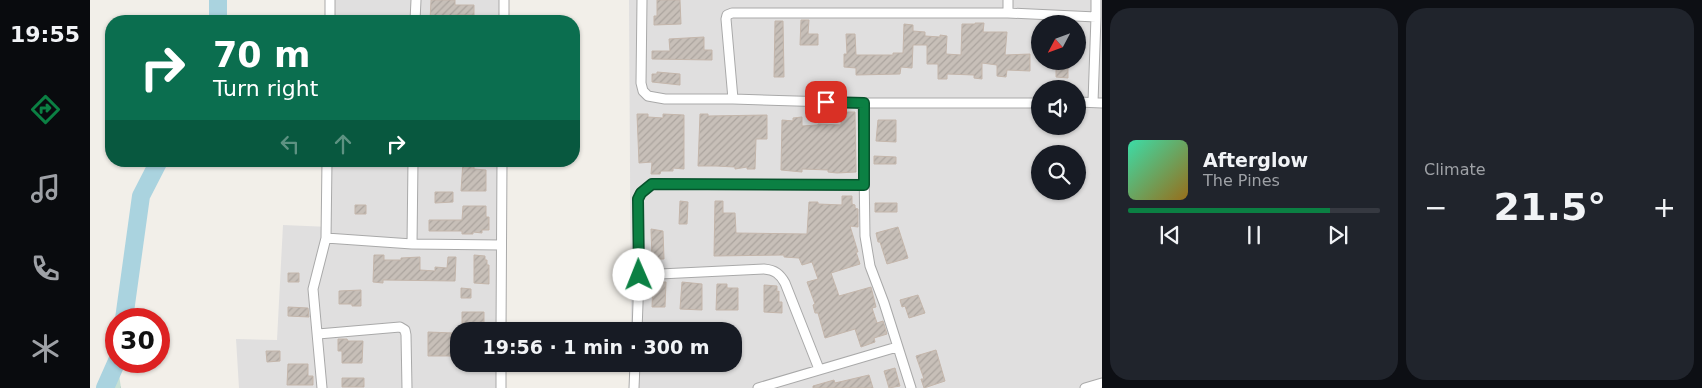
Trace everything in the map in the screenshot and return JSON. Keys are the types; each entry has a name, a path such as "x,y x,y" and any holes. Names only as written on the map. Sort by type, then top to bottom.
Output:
{"street":[{"path":"330,0 330,15"},
{"path":"415,15 416,0"},
{"path":"504,0 504,15"},
{"path":"642,0 641,74 643,91 648,96 665,99 864,103 1031,103"},
{"path":"1008,0 1008,13"},
{"path":"1096,0 1098,103"},
{"path":"733,99 726,19 727,15 732,13 1008,13 1096,16"},
{"path":"864,103 865,236 869,258 911,388"},
{"path":"322,388 313,289 326,238 327,167"},
{"path":"412,244 413,167"},
{"path":"501,322 502,167"},
{"path":"636,322 639,275 638,199 641,193 652,184 864,185"},
{"path":"326,238 412,244 501,245"},
{"path":"639,275 764,268 772,270 779,274 785,283 819,369"},
{"path":"318,334 400,327 406,334 407,388"},
{"path":"758,388 897,347"},
{"path":"501,372 501,388"},
{"path":"634,388 635,372"},
{"path":"1085,388 1102,383"}],"shaded area":[{"path":"334,0 502,0 502,15 334,15"},
{"path":"629,0 1102,0 1102,388 631,388 631,372 742,372 742,322 631,322"},
{"path":"331,167 500,167 497,322 450,322 450,372 497,372 497,388 239,388 236,339 277,340 283,225 330,227"}],"green space":[{"path":"109,373 119,373 121,388 100,388"}],"building":[{"path":"431,0 455,0 455,5 474,5 474,15 430,15"},
{"path":"657,0 680,0 681,24 654,25 654,16 657,16"},
{"path":"801,20 809,20 808,34 818,34 818,45 800,45"},
{"path":"775,21 783,21 784,77 774,77"},
{"path":"984,23 983,32 1007,32 1005,55 1030,54 1030,71 1007,70 1006,77 997,76 997,65 982,63 982,79 974,78 974,75 947,74 947,79 938,79 938,64 927,64 927,45 913,45 912,68 901,67 900,74 856,75 856,68 844,67 844,54 847,54 846,34 855,34 856,55 893,55 893,53 903,53 904,24 913,25 913,31 925,32 925,36 947,36 946,54 961,55 962,24"},
{"path":"704,37 704,50 712,50 712,60 652,59 652,51 670,51 669,39"},
{"path":"1056,70 1068,70 1068,78 1056,77"},
{"path":"657,72 680,74 680,85 652,82 652,74 657,74"},
{"path":"841,112 855,112 856,172 837,173 828,172 828,170 802,169 802,172 781,170 782,120 793,121 793,118 802,117 802,126 818,124 841,125"},
{"path":"637,114 648,114 648,117 663,118 663,114 684,115 684,169 673,168 673,171 661,171 660,174 651,174 652,162 639,163"},
{"path":"700,114 708,114 708,116 767,115 767,139 756,139 755,169 747,169 747,167 735,169 735,167 698,166"},
{"path":"878,120 896,120 896,142 876,141"},
{"path":"874,156 896,157 896,164 874,164"},
{"path":"463,167 486,170 486,191 461,191"},
{"path":"435,192 453,192 453,202 435,203"},
{"path":"842,196 852,196 852,204 858,209 858,227 850,226 860,264 831,273 839,296 871,287 876,307 872,308 877,323 883,321 887,334 874,338 875,342 861,347 855,329 825,338 818,313 815,313 813,305 815,304 807,282 818,279 812,262 802,265 799,258 784,257 784,255 714,256 715,201 723,201 723,213 735,213 736,233 807,234 809,202 842,205"},
{"path":"680,201 688,202 687,224 679,224"},
{"path":"875,203 897,203 897,212 875,212"},
{"path":"355,205 366,205 366,214 355,214"},
{"path":"463,206 486,206 486,217 489,217 489,230 482,230 482,233 473,232 473,234 462,234 462,231 429,231 429,220 462,220"},
{"path":"898,227 908,258 887,264 876,233"},
{"path":"651,229 663,231 664,259 652,259"},
{"path":"374,255 384,255 384,260 420,257 420,270 435,271 435,267 447,268 448,257 456,257 455,281 383,280 383,283 373,282"},
{"path":"474,255 485,256 487,265 489,265 489,284 474,283"},
{"path":"288,273 299,273 299,282 288,282"},
{"path":"653,282 666,282 665,307 652,307"},
{"path":"682,282 702,284 702,310 680,309"},
{"path":"717,284 727,284 727,288 738,288 738,310 716,310"},
{"path":"764,285 777,286 779,302 782,302 782,313 764,312"},
{"path":"461,288 471,289 471,298 461,298"},
{"path":"361,290 361,306 339,304 339,291"},
{"path":"918,295 925,313 909,318 905,306 902,307 900,300"},
{"path":"288,307 308,308 309,317 288,316"},
{"path":"462,312 484,312 484,322 462,322"},
{"path":"428,332 450,333 450,356 428,356"},
{"path":"338,339 363,341 362,363 342,363 342,351 338,351"},
{"path":"936,350 945,381 924,388 921,379 924,379 916,356"},
{"path":"266,351 280,351 280,361 267,362"},
{"path":"288,364 308,364 308,376 313,376 313,385 287,385"},
{"path":"895,368 900,386 889,388 884,371"},
{"path":"869,375 873,388 813,388 813,386 834,380 835,383"},
{"path":"342,378 364,378 364,387 342,387"}],"waterway":[{"path":"218,0 218,15"},
{"path":"126,308 141,196 156,167"},
{"path":"105,388 112,373"}],"route":[{"path":"639,275 638,199 641,193 652,184 864,185 864,103 826,102"}]}
